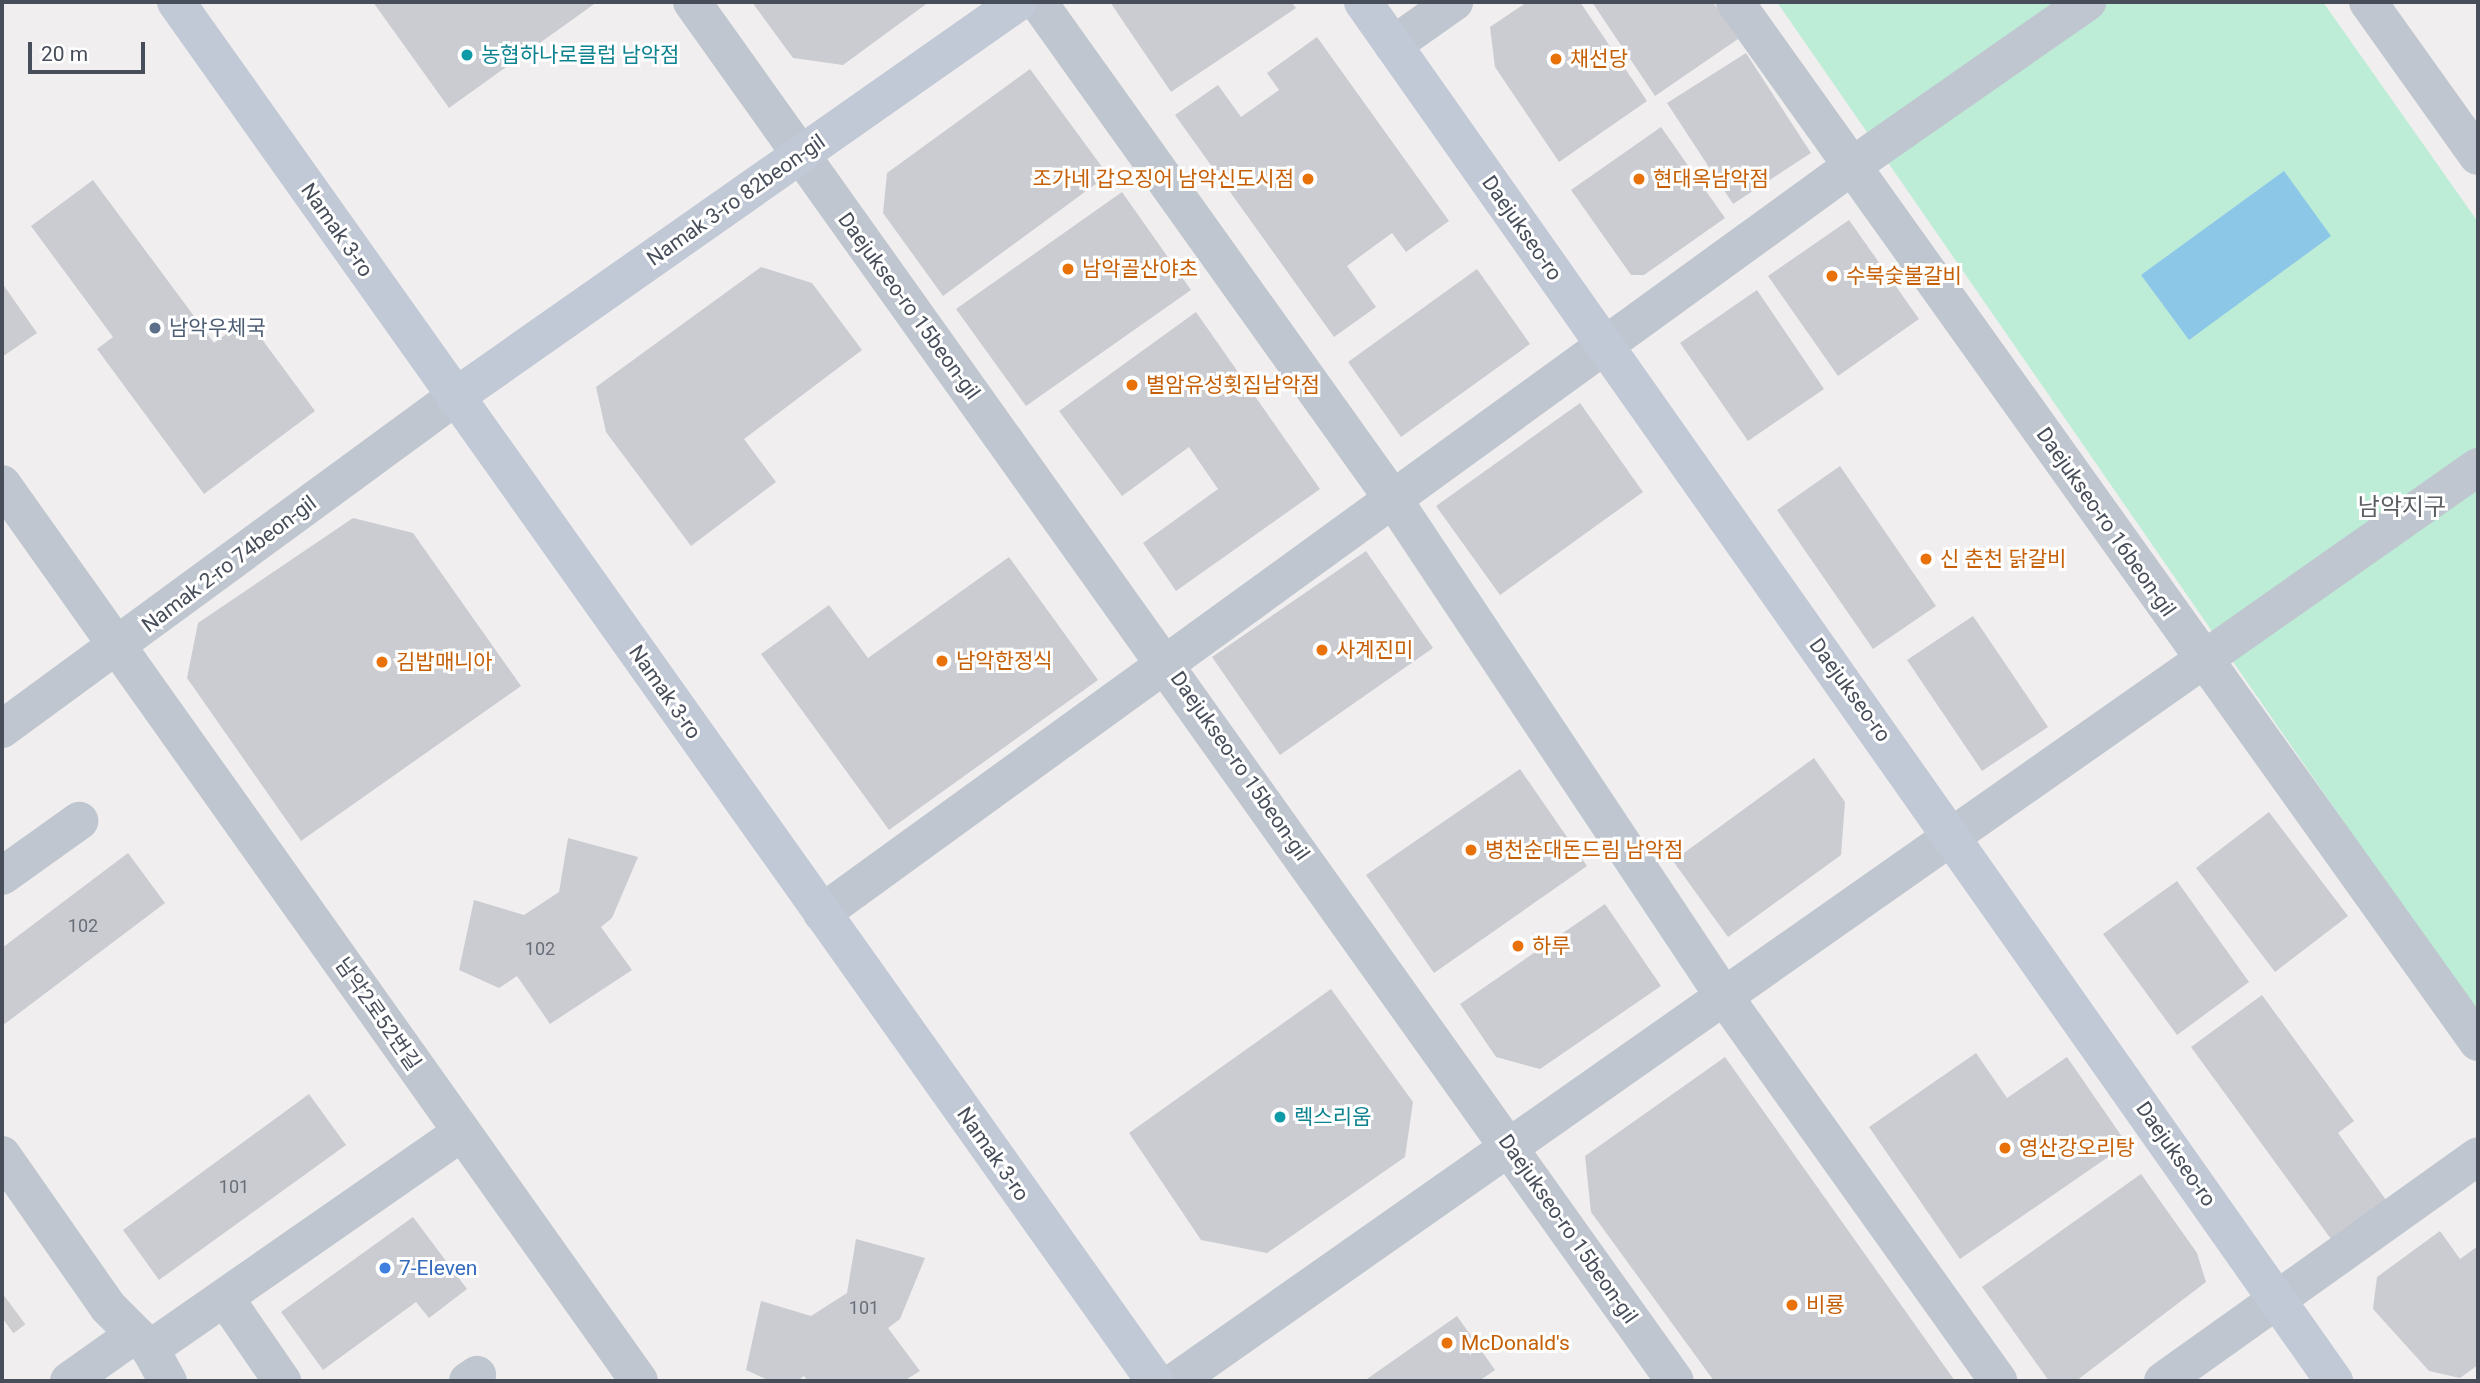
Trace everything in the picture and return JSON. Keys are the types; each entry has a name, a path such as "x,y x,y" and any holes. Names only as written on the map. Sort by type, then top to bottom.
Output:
{"street":[{"name":"Namak 3-ro","path":"176,2 1155,1381"},
{"name":"Daejukseo-ro 15beon-gil","path":"692,2 1167,663 1675,1381"},
{"name":"Namak 3-ro 82beon-gil","path":"455,397 1018,2"},
{"path":"1038,2 1393,499 1724,995 1998,1381"},
{"name":"Daejukseo-ro","path":"1363,2 1953,834 2334,1381"},
{"path":"1393,45 1454,2"},
{"name":"Daejukseo-ro 16beon-gil","path":"1735,2 2478,1042"},
{"path":"822,914 1852,166 2087,2"},
{"path":"2368,2 2478,156"},
{"name":"Namak 2-ro 74beon-gil","path":"2,729 118,647 455,397"},
{"path":"1175,1381 2478,467"},
{"name":"남악2로52번길","path":"2,484 639,1381"},
{"path":"2,876 79,821"},
{"path":"69,1381 151,1355 225,1298 462,1132"},
{"path":"2,1155 108,1307 151,1355"},
{"path":"2164,1381 2478,1156"},
{"path":"225,1298 282,1381"}],"green space":[{"path":"1777,2 2323,2 2478,222 2478,1016"}],"water":[{"path":"2284,171 2331,236 2189,340 2141,275"}],"building":[{"name":"농협하나로클럽 남악점","path":"373,2 597,2 449,108"},
{"path":"752,2 929,2 843,65 793,58"},
{"path":"1110,2 1291,2 1296,8 1171,92"},
{"path":"1527,2 1580,2 1647,101 1559,162 1495,67 1490,27"},
{"path":"1592,2 1713,2 1738,39 1655,96"},
{"path":"1317,37 1449,221 1406,252 1392,233 1347,266 1376,307 1334,337 1175,115 1218,85 1241,117 1279,90 1267,73"},
{"path":"1746,53 1811,153 1733,204 1667,103"},
{"path":"1030,69 1108,175 943,296 883,213 887,173"},
{"path":"1661,127 1725,218 1644,275 1631,275 1571,190"},
{"name":"남악우체국","path":"93,180 214,343 247,319 315,411 204,494 97,349 113,337 31,226"},
{"path":"1122,192 1191,290 1026,406 956,309"},
{"path":"1849,220 1919,319 1838,376 1768,276"},
{"path":"761,267 812,283 862,350 744,439 776,482 691,546 606,432 596,387"},
{"path":"1477,269 1530,344 1401,437 1348,362"},
{"path":"2,283 37,333 2,357"},
{"path":"1757,290 1824,389 1748,441 1680,343"},
{"path":"1196,312 1320,489 1176,591 1143,543 1218,489 1189,447 1122,496 1059,411"},
{"path":"1580,403 1643,492 1500,595 1436,506"},
{"path":"1840,466 1936,606 1873,649 1777,510"},
{"path":"353,518 413,533 521,686 301,841 187,678 198,623"},
{"path":"1366,551 1433,648 1280,755 1212,657"},
{"path":"1009,557 1098,680 889,830 761,654 829,605 868,658"},
{"path":"1973,616 2048,727 1982,771 1907,660"},
{"path":"1814,758 1845,802 1841,855 1728,937 1673,861"},
{"path":"1520,769 1587,866 1434,973 1366,875"},
{"path":"2269,812 2348,916 2275,972 2196,868"},
{"path":"568,838 638,857 612,918 601,927 632,970 550,1024 517,976 499,988 459,970 474,900 524,915 559,892"},
{"path":"128,853 165,903 2,1026 2,948"},
{"path":"2177,881 2249,982 2177,1035 2103,934"},
{"path":"1605,904 1661,986 1540,1069 1496,1057 1460,1004"},
{"name":"렉스리움","path":"1331,989 1413,1102 1405,1157 1267,1253 1201,1240 1129,1133"},
{"path":"2262,995 2354,1121 2338,1133 2386,1200 2331,1239 2191,1047"},
{"path":"1976,1053 2007,1098 2067,1057 2127,1144 1960,1259 1869,1127"},
{"path":"1725,1057 1955,1381 1714,1381 1591,1212 1585,1156"},
{"path":"309,1094 346,1145 159,1280 123,1230"},
{"path":"2141,1174 2197,1253 2206,1282 2076,1381 2049,1381 1982,1287"},
{"path":"413,1217 467,1289 429,1318 416,1302 323,1370 281,1312"},
{"path":"2440,1231 2460,1259 2478,1246 2478,1365 2460,1378 2429,1371 2373,1309 2377,1277"},
{"path":"856,1239 925,1258 900,1319 888,1328 920,1371 904,1381 808,1381 804,1376 797,1381 770,1381 746,1370 761,1301 811,1316 847,1293"},
{"name":"McDonald's","path":"1457,1316 1495,1370 1479,1381 1364,1381"}],"tunnel":[{"path":"2,1318 14,1309"}],"place":[{"name":"농협하나로클럽 남악점","path":"467,55"},
{"name":"채선당","path":"1556,59"},
{"name":"조가네 갑오징어 남악신도시점","path":"1308,179"},
{"name":"현대옥남악점","path":"1639,179"},
{"name":"남악골산야초","path":"1068,269"},
{"name":"수북숯불갈비","path":"1832,276"},
{"name":"남악우체국","path":"155,328"},
{"name":"별암유성횟집남악점","path":"1132,385"},
{"name":"신 춘천 닭갈비","path":"1926,559"},
{"name":"사계진미","path":"1322,650"},
{"name":"남악한정식","path":"942,661"},
{"name":"김밥매니아","path":"382,662"},
{"name":"병천순대돈드림 남악점","path":"1471,850"},
{"name":"하루","path":"1518,946"},
{"name":"렉스리움","path":"1280,1117"},
{"name":"영산강오리탕","path":"2005,1148"},
{"name":"7-Eleven","path":"385,1268"},
{"name":"비룡","path":"1792,1305"},
{"name":"McDonald's","path":"1447,1343"}],"district":[{"name":"남악지구","path":"2402,508"}]}
